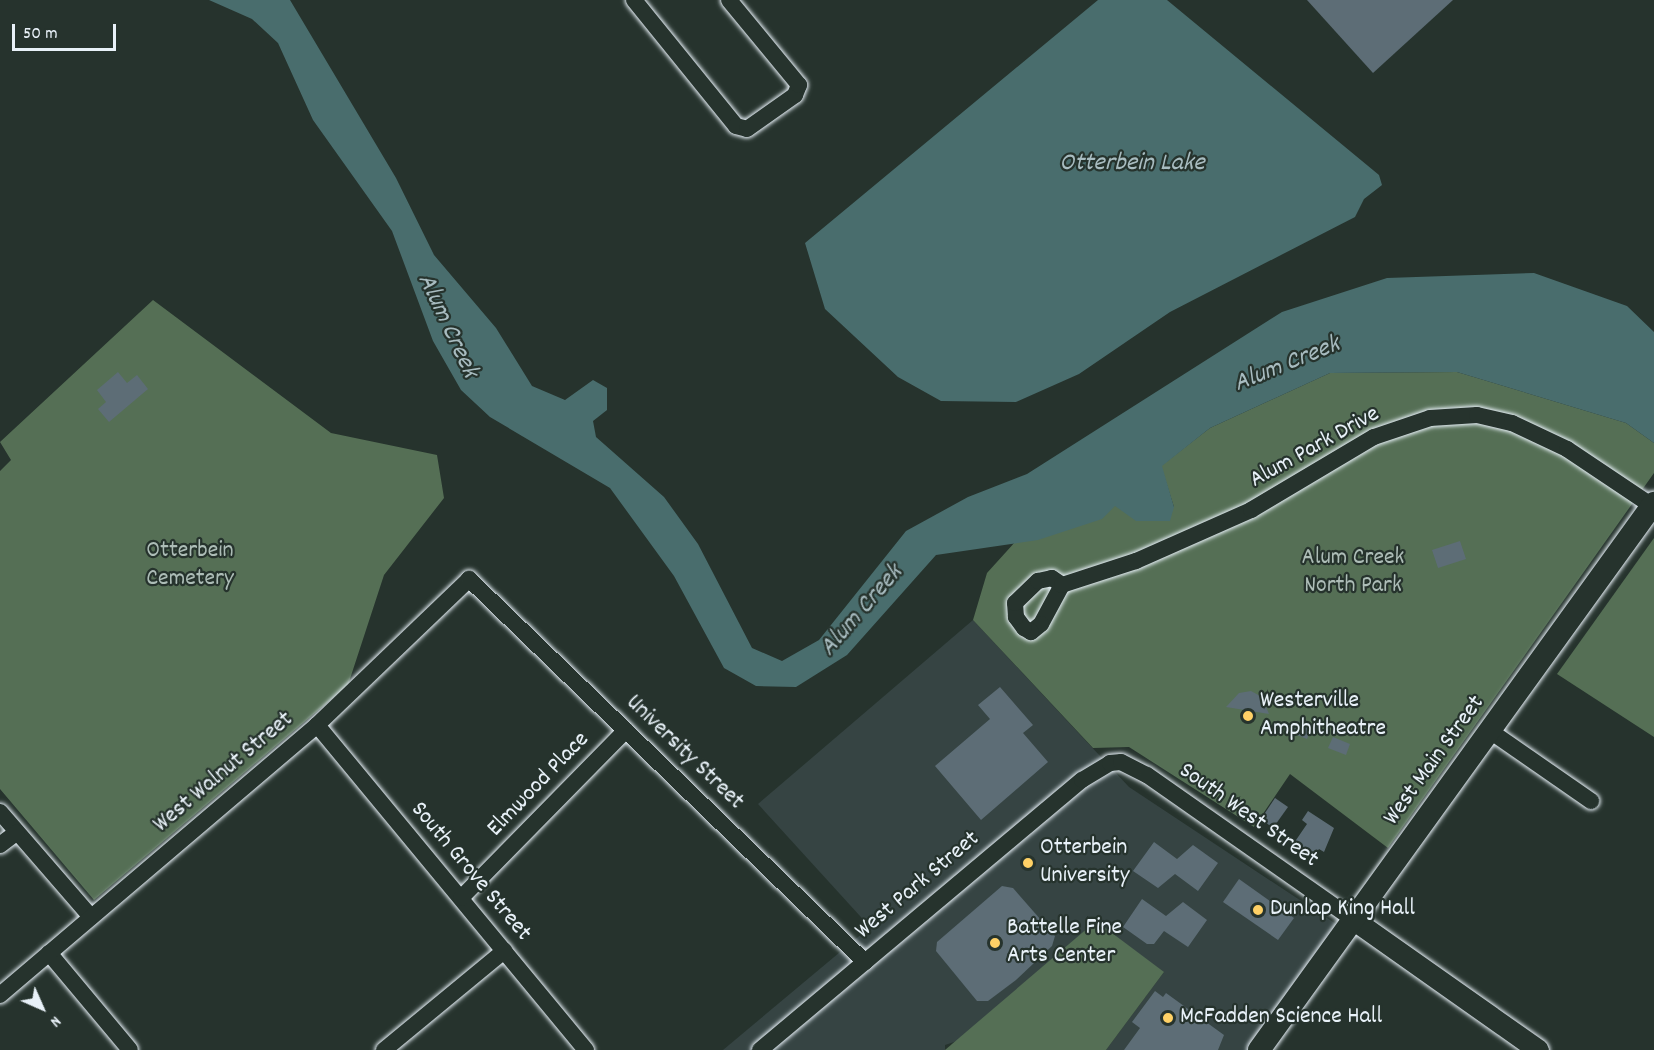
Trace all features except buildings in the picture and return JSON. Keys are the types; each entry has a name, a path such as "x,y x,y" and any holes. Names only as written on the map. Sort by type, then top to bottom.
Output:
{"main road":[{"name":"West Main Street","path":"1259,1050 1653,505"}],"street":[{"path":"634,0 736,126 755,127 774,112 799,85 729,0"},
{"name":"Alum Park Drive","path":"1062,585 1136,561 1251,510 1374,437 1430,418 1477,415 1512,423 1568,449 1653,505"},
{"name":"West Walnut Street","path":"0,995 317,725 469,579"},
{"name":"University Street","path":"469,579 865,962"},
{"name":"South Grove Street","path":"317,725 586,1050"},
{"name":"Elmwood Place","path":"460,898 626,730"},
{"path":"1490,731 1591,801"},
{"name":"South West Street","path":"1110,763 1121,762 1147,775 1354,920"},
{"name":"West Park Street","path":"760,1050 1082,780 1110,763"},
{"path":"0,812 91,917"},
{"path":"0,845 17,832"},
{"path":"1354,920 1538,1050"},
{"path":"384,1050 504,951"},
{"path":"49,953 130,1050"}],"shaded area":[{"name":"Otterbein University","path":"973,620 1129,787 1339,926 1250,1050 1106,1050 1164,972 945,1045 945,1050 723,1050 870,927 758,804"}],"green space":[{"name":"Otterbein Cemetery","path":"153,300 331,433 437,455 444,498 384,575 348,685 94,900 0,789 0,471 11,460 0,442"},
{"name":"Alum Creek North Park","path":"1457,372 1626,423 1654,443 1654,473 1388,848 1290,774 1254,827 1129,747 1093,748 973,620 987,573 1061,491 1174,507 1161,466 1210,428 1330,373"},
{"path":"1654,538 1654,737 1557,674"},
{"path":"1096,921 1164,972 1106,1050 945,1050"}],"water":[{"name":"Alum Creek","path":"209,0 290,0 396,178 434,255 496,328 532,386 565,400 593,380 607,388 607,410 593,421 596,437 664,497 698,544 752,648 782,661 819,640 906,531 968,497 1027,474 1282,312 1387,278 1534,273 1627,306 1654,332 1654,443 1626,423 1457,372 1330,373 1210,428 1162,466 1174,507 1170,521 1136,521 1115,506 1102,519 1038,540 936,555 847,655 796,687 756,686 724,668 674,576 610,488 490,417 461,390 433,341 392,231 313,120 278,43 252,19"},
{"name":"Otterbein Lake","path":"1098,0 1167,0 1379,175 1382,185 1364,199 1355,217 1170,312 1079,374 1016,402 941,401 898,377 825,309 805,243"}],"place":[{"name":"Westerville Amphitheatre","path":"1248,716"},
{"name":"Otterbein University","path":"1028,863"},
{"name":"Dunlap King Hall","path":"1258,910"},
{"name":"Battelle Fine Arts Center","path":"995,943"},
{"name":"McFadden Science Hall","path":"1168,1018"}]}
